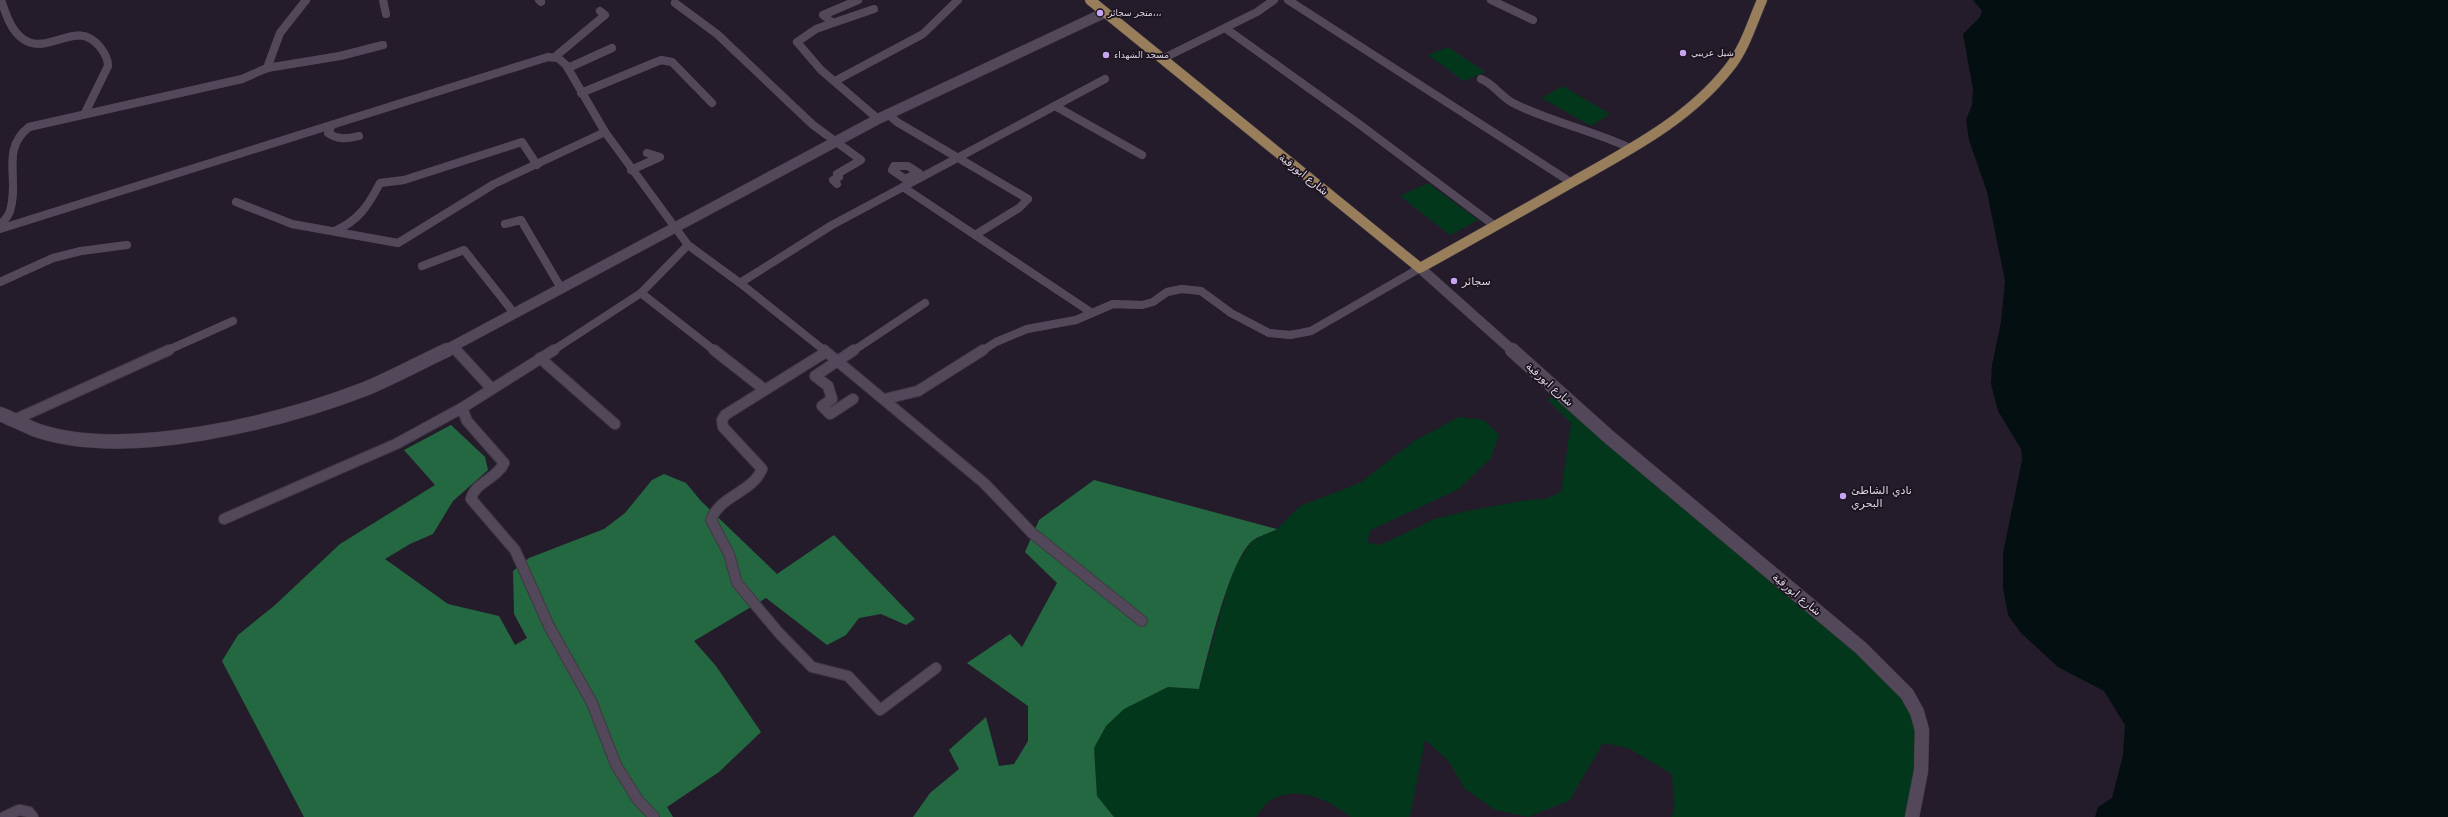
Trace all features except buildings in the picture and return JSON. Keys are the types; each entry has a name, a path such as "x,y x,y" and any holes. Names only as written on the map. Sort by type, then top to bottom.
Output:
{"main road":[{"name":"شارع ابورقية","path":"1090,0 1104,13 1420,268 1609,437 1861,648 1907,694 1918,712 1923,736 1921,771 1912,817"},
{"path":"1420,268 1572,183 1630,148 1693,107 1721,79 1741,50 1762,0"},
{"path":"0,414 38,430 76,438 122,442 223,430 280,417 365,389 453,347 672,228 878,119 1104,13"}],"street":[{"path":"1,0 11,26 28,42 41,45 83,34 90,35 96,40 106,56 108,66 85,113"},
{"path":"267,68 280,33 306,0"},
{"path":"383,0 386,14"},
{"path":"833,22 822,15 858,0"},
{"path":"834,81 922,34 937,22 944,10 958,0"},
{"path":"1162,59 1257,12 1274,0"},
{"path":"1288,0 1572,183"},
{"path":"1491,0 1533,20"},
{"path":"675,3 717,34 808,120 861,160 844,168 845,170 837,174 839,177 833,180 837,184"},
{"path":"874,9 816,29 797,42 812,61 858,105 878,119"},
{"path":"0,227 548,57 556,56 605,16 600,11"},
{"path":"1225,28 1359,124 1495,226"},
{"path":"0,227 10,212 12,199 10,182 4,164 13,137 29,127 85,113 242,79 267,68 340,56 383,45"},
{"path":"568,68 612,48"},
{"path":"556,56 562,59 568,68 605,132 631,170 672,228 688,245 740,283 885,399 984,483 1032,533 1142,621"},
{"path":"582,92 661,60 668,60 672,62 712,103"},
{"path":"740,283 832,225 903,187 921,175 959,158 1105,79"},
{"path":"1481,79 1491,83 1511,102 1575,129 1617,142 1630,148"},
{"path":"1056,106 1142,155"},
{"path":"888,114 897,122 1028,199 1019,208 975,235"},
{"path":"332,125 328,133 333,137 343,139 359,136"},
{"path":"236,202 292,224 335,231 351,236 398,243 494,184 605,132"},
{"path":"335,231 354,223 362,217 380,183 404,180 522,142 537,165"},
{"path":"631,170 660,157 647,153"},
{"path":"903,187 1092,313"},
{"path":"506,224 521,220 561,288"},
{"path":"0,282 53,258 81,251 127,245"},
{"path":"224,519 396,444 462,408 641,293 688,245"},
{"path":"422,266 464,250 514,313"},
{"path":"885,399 918,391 996,342 1027,329 1076,320 1113,304 1142,305 1153,302 1167,292 1182,289 1201,292 1231,313 1269,333 1290,335 1311,331 1372,294 1420,268"},
{"path":"641,293 765,390"},
{"path":"853,399 830,414 822,406 832,399 828,386 815,376 925,304"},
{"path":"14,420 232,321"},
{"path":"453,347 491,388"},
{"path":"826,352 765,390 722,420 723,427 762,470 757,478 714,511 711,515 712,524 729,554 737,584 812,667 835,671 848,676 880,710 936,668"},
{"path":"540,358 615,424"},
{"path":"462,408 467,421 504,463 502,470 496,477 476,488 471,494 471,499 515,550 549,626 592,703 616,765 638,800 654,817"},
{"path":"4,817 19,810 29,812 33,817"}],"green space":[{"path":"1448,47 1485,72 1464,81 1428,55"},
{"path":"1563,86 1610,114 1591,126 1542,98"},
{"path":"1428,183 1478,220 1450,235 1400,196"},
{"path":"1556,390 1861,648 1917,712 1912,817 1672,817 1674,807 1672,774 1628,748 1603,743 1569,801 1528,817 1495,810 1465,789 1448,760 1425,740 1410,817 1351,817 1342,810 1322,799 1300,794 1289,794 1278,796 1268,802 1256,817 1114,817 1097,796 1094,748 1106,726 1123,709 1168,687 1199,689 1228,587 1236,565 1252,541 1277,529 1300,506 1360,483 1414,441 1459,417 1484,420 1499,435 1491,458 1459,489 1371,530 1367,542 1380,545 1435,519 1467,511 1527,500 1546,499 1561,492 1571,423 1548,400"},
{"path":"451,425 485,457 488,470 453,501 433,534 410,544 385,559 448,604 499,616 515,645 527,638 514,614 513,571 529,558 604,529 625,513 652,480 664,474 686,483 701,501 777,574 834,535 915,619 906,625 881,614 859,618 846,635 827,645 766,598 694,641 716,666 761,732 719,772 667,807 673,817 304,817 222,661 238,635 274,606 340,544 435,485 404,450"},
{"path":"1094,480 1277,529 1252,541 1243,552 1227,589 1213,633 1199,689 1168,687 1124,709 1106,726 1094,748 1097,796 1114,817 913,817 930,793 959,769 949,750 986,717 999,766 1014,764 1028,741 1028,706 967,663 1010,634 1022,647 1057,583 1025,552 1039,520"}],"shaded area":[{"path":"1973,0 2448,0 2448,817 2095,817 2098,807 2112,798 2123,755 2125,725 2104,691 2058,667 2021,633 2008,615 2003,588 2003,553 2022,460 2021,449 1998,411 1991,384 1992,365 2001,322 2005,281 1987,192 1969,140 1966,120 1972,105 1973,89 1963,34 1980,17 1982,11"}],"place":[{"name":"متجر سجائر،،،","path":"1100,13"},
{"name":"شيل عريبي","path":"1683,53"},
{"name":"مسجد الشهداء","path":"1106,55"},
{"name":"سجائر","path":"1454,281"},
{"name":"نادي الشاطئ البحري","path":"1843,496"}]}
